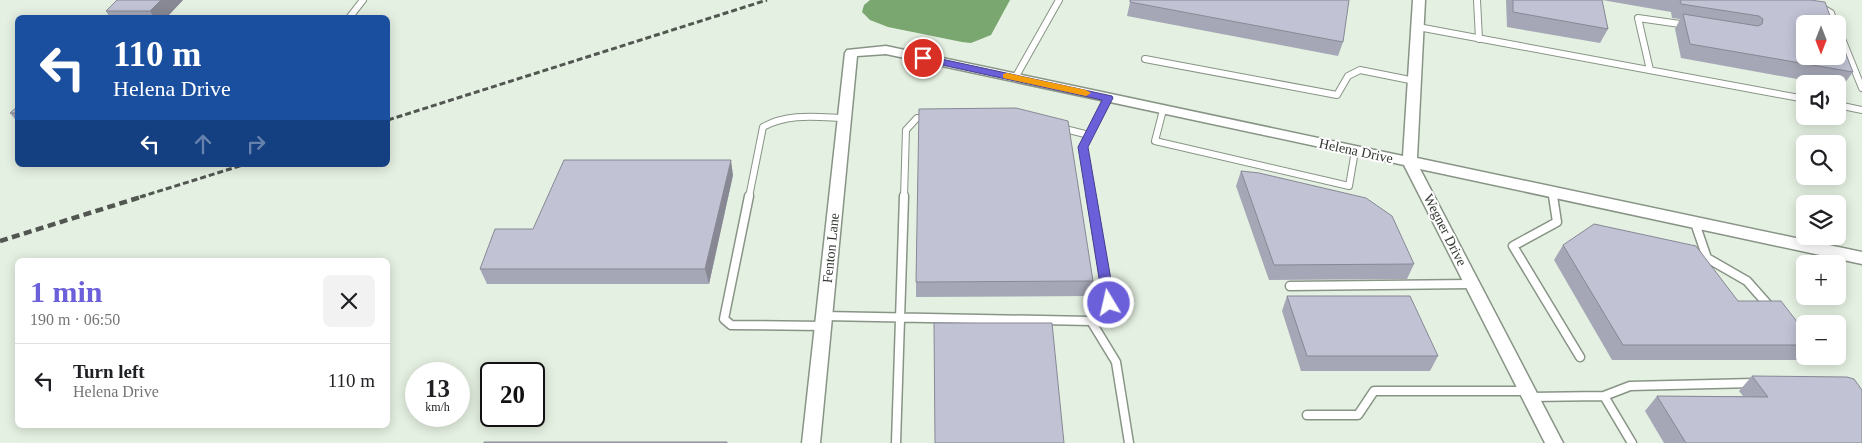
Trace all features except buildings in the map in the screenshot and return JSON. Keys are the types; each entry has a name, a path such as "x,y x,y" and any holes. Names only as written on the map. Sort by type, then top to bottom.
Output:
{"street":[{"path":"1410,163 1420,0"},
{"name":"Helena Drive","path":"851,53 886,50 1862,258"},
{"name":"Fenton Lane","path":"811,443 851,53"},
{"name":"Wegner Drive","path":"1410,163 1554,443"}],"lane":[{"path":"351,15 363,0"},
{"path":"1016,78 1059,0"},
{"path":"1478,0 1479,39"},
{"path":"1816,3 1832,15"},
{"path":"1650,70 1638,18 1693,26"},
{"path":"1418,28 1796,97"},
{"path":"1846,49 1862,88"},
{"path":"1145,59 1337,95 1348,76 1360,70 1415,82"},
{"path":"844,118 797,117 772,121 763,127 724,318 731,325 899,318 1091,321 1109,303 1083,147 1108,98"},
{"path":"1846,107 1862,110"},
{"path":"1163,110 1155,141 1349,186 1355,151"},
{"path":"896,443 906,130 917,118 935,118"},
{"path":"1054,127 1089,135"},
{"path":"1553,193 1557,222 1513,246 1580,357"},
{"path":"1695,222 1707,258 1747,281 1778,316"},
{"path":"1290,286 1472,284"},
{"path":"1091,321 1116,362 1129,443"},
{"path":"1307,415 1358,415 1374,391 1604,396 1630,386 1766,383"},
{"path":"1604,396 1632,443"}],"shaded area":[{"path":"870,0 1010,0 991,35 971,43 888,27 870,20 862,12 864,5"}],"railway":[{"path":"390,119 767,0"},
{"path":"140,197 237,167"},
{"path":"0,241 144,196"}],"slow traffic":[{"path":"1007,76 1086,93"}],"route":[{"path":"923,58 1108,98 1083,147 1109,303"}]}
